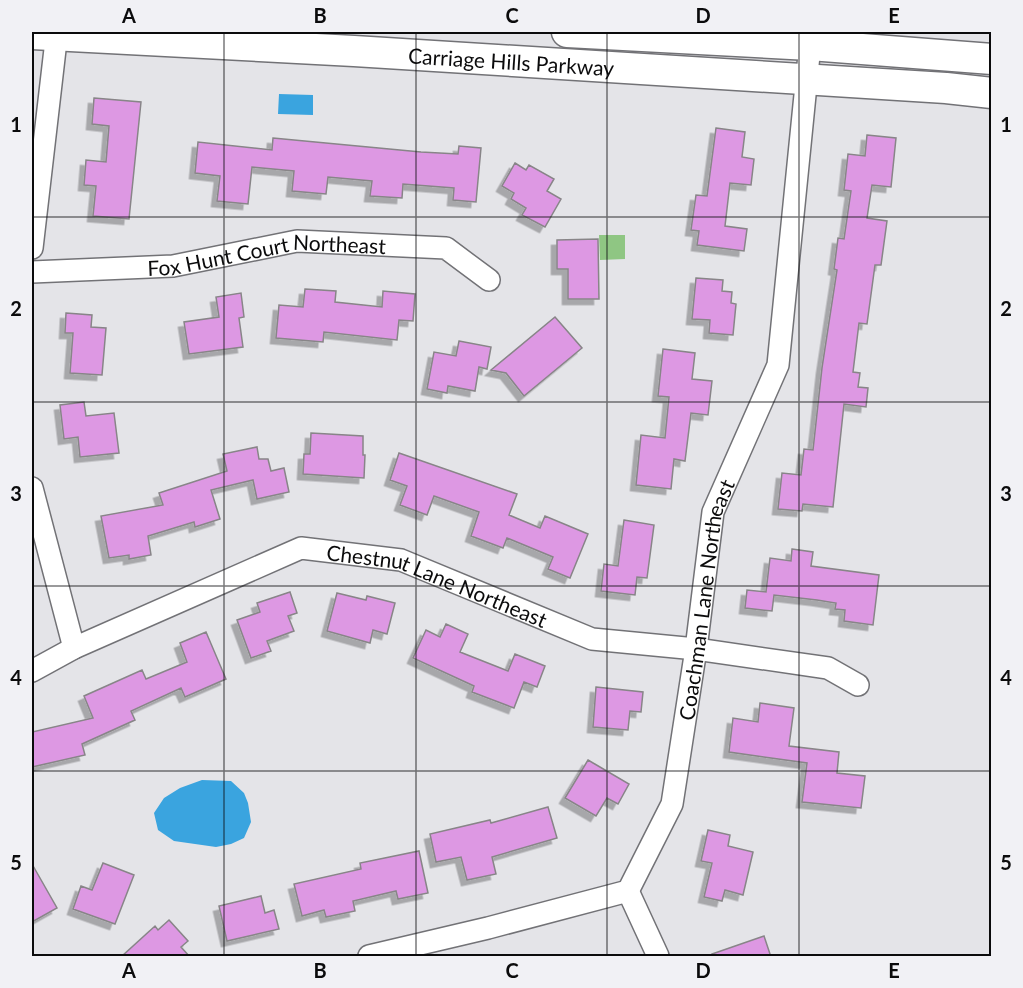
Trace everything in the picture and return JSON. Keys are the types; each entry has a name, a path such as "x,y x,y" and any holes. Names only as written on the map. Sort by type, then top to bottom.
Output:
{"street":[{"name":"Carriage Hills Parkway","path":"567,32 810,45 992,59"},
{"name":"Carriage Hills Parkway","path":"48,33 807,79 992,93"},
{"path":"32,248 48,33"},
{"name":"Coachman Lane Northeast","path":"628,891 672,804 696,650 713,512 778,365 810,45"},
{"name":"Fox Hunt Court Northeast","path":"32,272 173,266 297,241 446,248 489,280"},
{"path":"32,488 74,648"},
{"name":"Chestnut Lane Northeast","path":"32,671 74,648 300,548 401,560 591,639 696,650 828,668 858,685"},
{"path":"369,957 628,891 658,957"}],"green space":[{"path":"599,235 625,235 625,259 600,260"}],"water":[{"path":"279,94 313,95 313,115 278,114"},
{"path":"202,780 231,781 244,793 251,822 244,838 216,847 174,841 158,830 154,813 164,798 180,788"}],"building":[{"path":"94,98 141,102 129,219 93,216 96,186 84,185 86,160 106,162 109,126 92,124"},
{"path":"716,128 745,132 742,157 754,159 751,185 730,183 725,226 747,229 744,251 697,245 699,231 691,230 696,195 707,196"},
{"path":"867,135 896,138 891,187 872,185 867,218 887,221 881,265 875,265 867,324 859,323 853,372 860,373 858,387 868,388 866,407 844,404 833,507 803,504 802,511 778,509 782,473 801,475 804,449 813,450 822,368 837,270 834,269 838,238 844,239 851,191 844,190 848,154 865,156"},
{"path":"273,138 458,154 459,146 481,148 476,202 453,200 454,188 403,184 402,198 370,196 372,181 328,177 326,194 292,191 294,171 252,167 248,204 217,201 220,176 195,173 198,142 272,150"},
{"path":"515,163 526,170 529,165 554,179 547,191 561,199 545,227 522,215 526,208 511,199 514,193 502,186"},
{"path":"598,239 599,299 568,299 568,269 557,269 557,240"},
{"path":"696,278 723,280 722,291 732,292 731,303 736,304 733,335 709,333 710,320 692,319"},
{"path":"305,289 336,291 335,302 382,307 383,291 415,294 413,321 399,320 397,340 324,332 323,342 276,338 279,305 303,307"},
{"path":"241,293 244,317 239,318 243,347 189,354 184,322 219,317 216,297"},
{"path":"66,313 92,315 91,327 106,328 102,375 70,373 73,333 65,333"},
{"path":"555,317 582,348 524,396 506,373 491,370"},
{"path":"459,341 491,347 487,369 479,367 475,391 448,386 447,393 427,389 434,352 456,356"},
{"path":"663,349 695,353 692,379 712,381 708,415 691,413 685,461 674,459 671,489 636,485 641,435 665,438 669,397 658,396"},
{"path":"84,402 86,416 114,413 119,453 80,457 78,437 64,439 60,405"},
{"path":"311,433 363,436 364,478 303,474 304,454 310,454"},
{"path":"257,447 259,459 268,459 271,471 284,468 289,492 257,499 253,480 211,490 220,519 195,527 194,522 148,536 151,555 129,559 129,555 109,558 101,516 163,505 159,493 227,471 223,454"},
{"path":"399,453 517,494 509,515 540,528 545,516 588,534 570,578 548,569 553,557 507,538 503,548 471,536 479,512 434,496 427,515 400,505 407,486 390,480"},
{"path":"624,520 654,525 647,578 637,577 635,595 601,591 604,564 618,566"},
{"path":"792,549 813,552 811,566 879,575 873,625 844,621 845,610 835,609 836,603 817,600 774,595 772,611 745,608 747,590 766,592 770,558 791,561"},
{"path":"290,592 297,613 288,616 294,631 267,641 271,651 251,658 237,620 260,612 257,603"},
{"path":"337,593 366,600 367,596 395,603 387,634 373,630 370,643 327,631"},
{"path":"446,624 468,634 460,652 508,671 515,654 545,666 537,687 524,682 514,708 472,692 474,686 413,658 426,630 440,637"},
{"path":"206,632 226,679 185,697 181,688 131,711 135,720 82,744 85,755 32,767 32,732 93,718 84,696 142,670 146,679 187,662 180,643"},
{"path":"596,687 643,692 641,712 630,711 628,730 593,727"},
{"path":"760,703 794,708 789,746 839,752 837,773 865,776 861,808 802,802 807,763 729,752 733,718 758,722"},
{"path":"588,760 629,784 618,804 607,798 596,816 565,798"},
{"path":"548,807 557,838 492,857 496,874 467,880 461,857 436,862 430,834 490,820 491,823"},
{"path":"708,830 730,835 728,846 753,852 743,895 725,890 722,901 704,897 712,863 701,861"},
{"path":"419,851 428,893 398,899 396,891 353,901 355,911 326,917 324,910 302,916 294,884 361,869 360,863"},
{"path":"103,863 134,875 115,924 73,909 81,886 92,890"},
{"path":"32,864 57,908 32,922"},
{"path":"261,896 265,913 274,910 279,929 227,941 219,906"},
{"path":"169,920 188,941 181,947 190,957 121,957 155,926 158,930"},
{"path":"764,936 771,957 713,957 712,954"}]}
